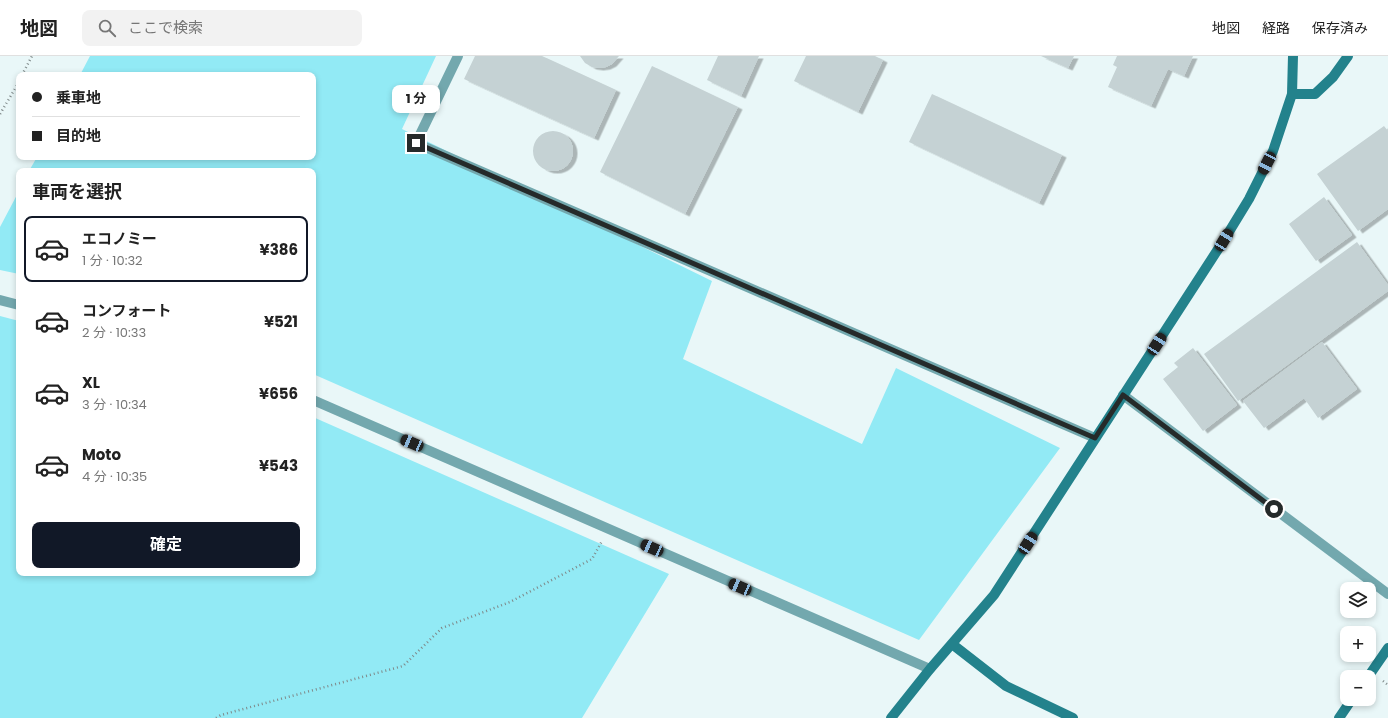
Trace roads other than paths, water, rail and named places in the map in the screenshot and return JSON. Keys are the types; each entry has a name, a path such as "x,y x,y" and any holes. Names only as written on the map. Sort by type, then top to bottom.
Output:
{"street":[{"path":"458,56 416,143 1095,438"},
{"path":"891,718 930,669 994,595 1224,240 1249,198 1273,151 1292,94 1293,56"},
{"path":"1292,94 1315,94 1333,77 1348,56"},
{"path":"0,300 16,304"},
{"path":"1123,395 1388,594"},
{"path":"316,401 930,669"},
{"path":"952,644 1006,686 1073,718"},
{"path":"1373,670 1388,648"},
{"path":"1339,718 1347,706"}]}
